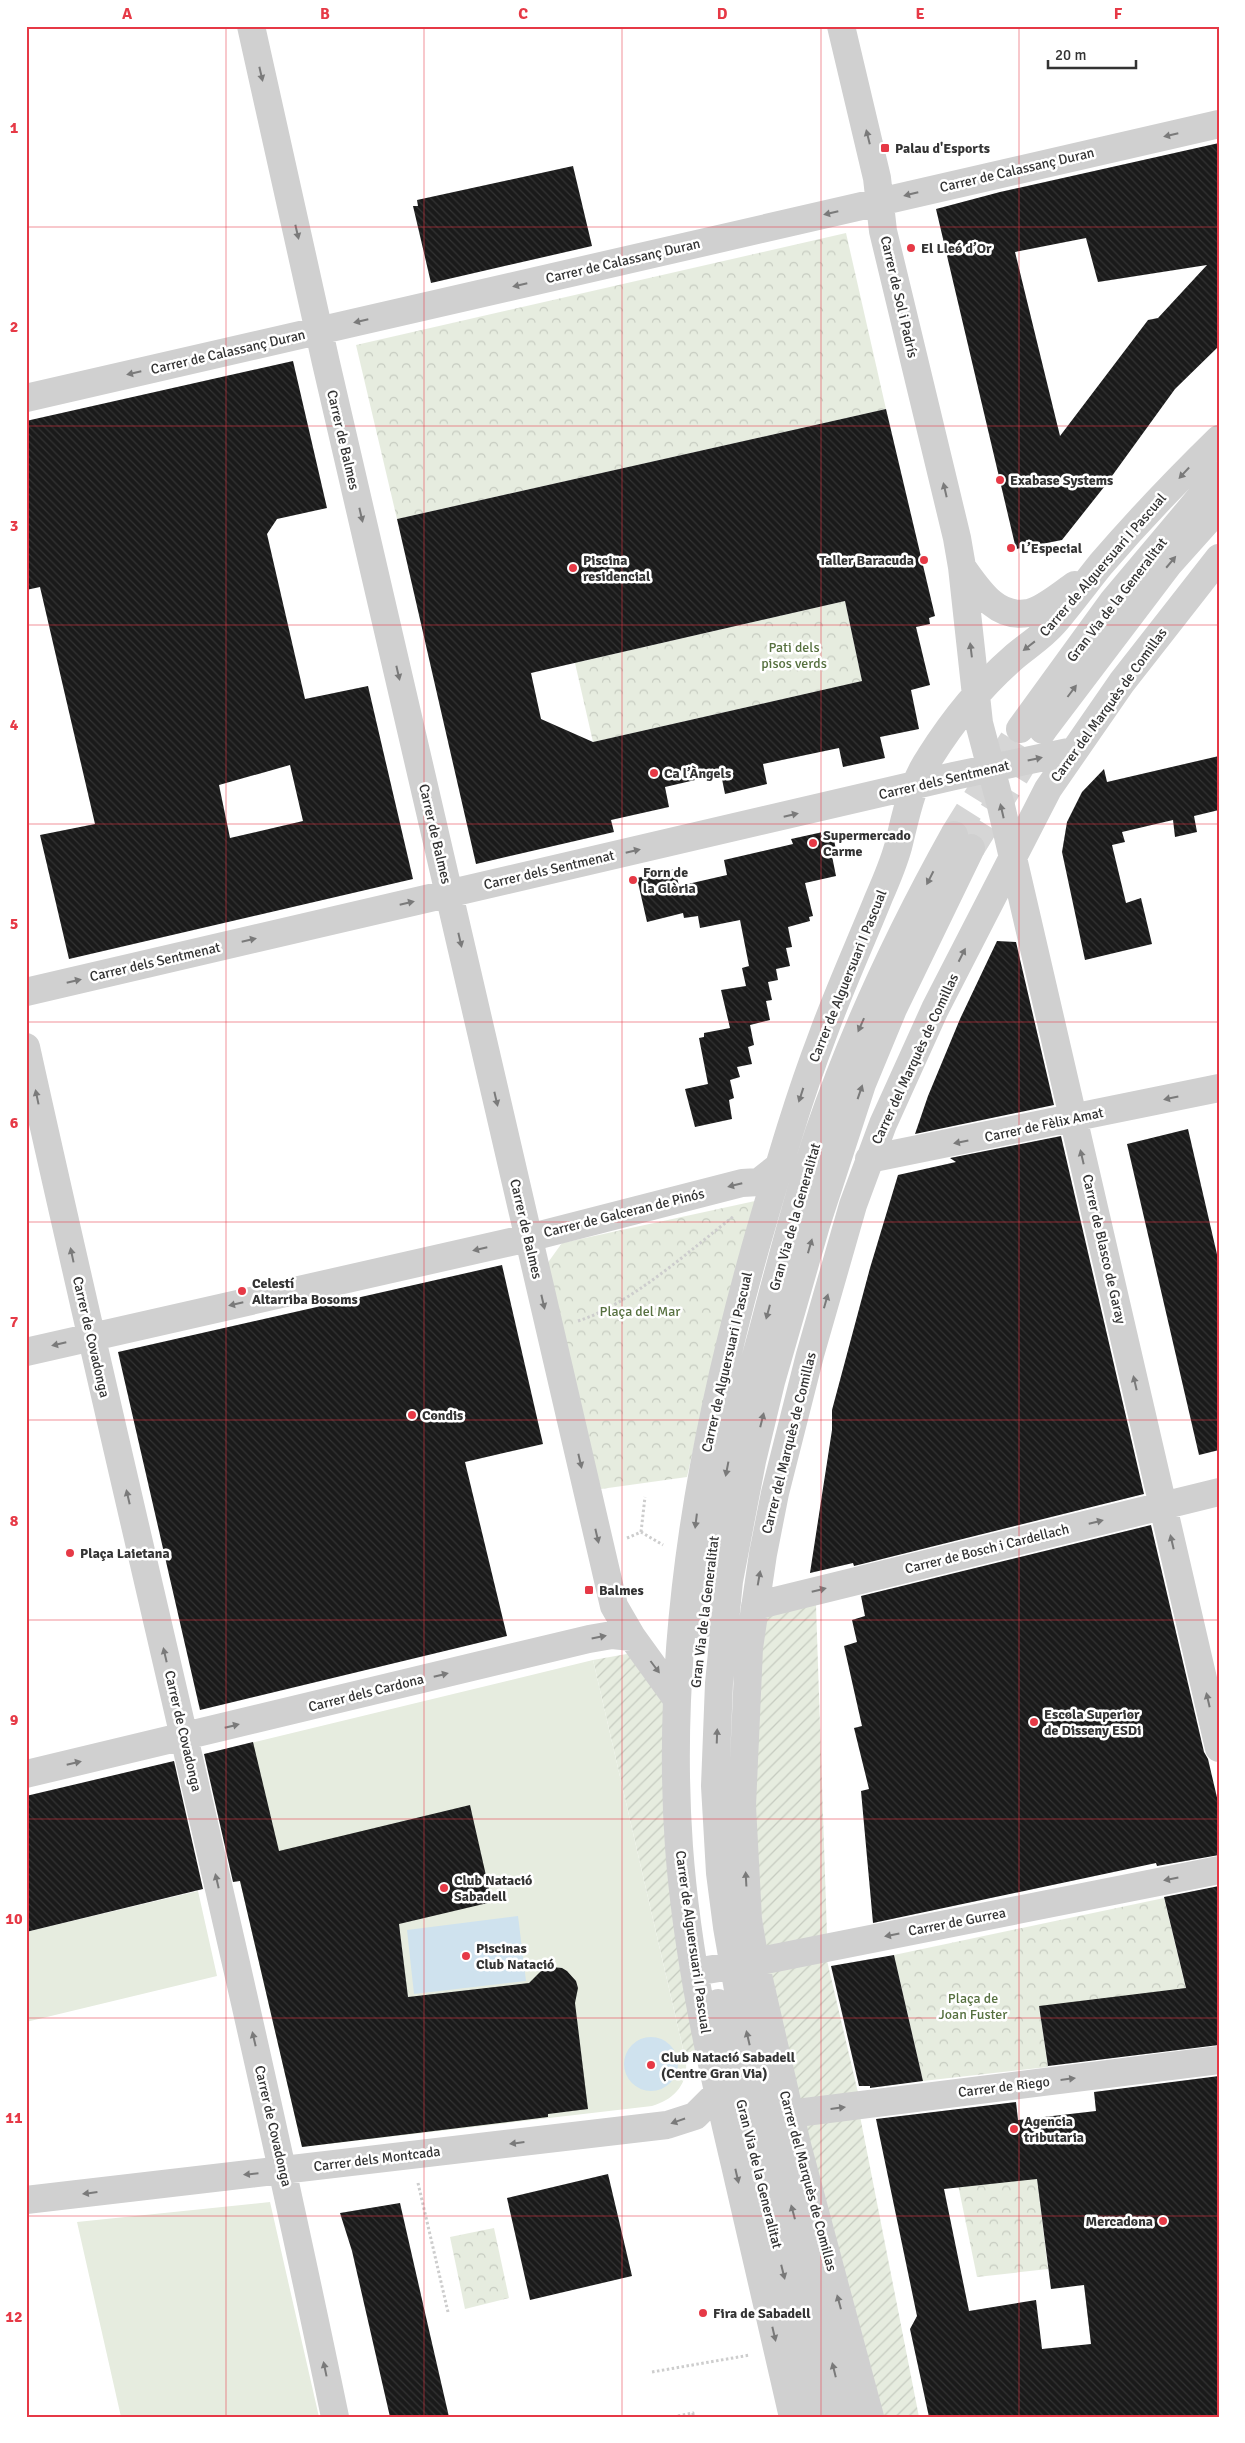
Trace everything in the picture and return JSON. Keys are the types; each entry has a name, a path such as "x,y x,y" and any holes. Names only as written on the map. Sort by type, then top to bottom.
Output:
{"street":[{"name":"Carrer de Balmes","path":"251,26 318,331 614,1606 632,1637"},
{"name":"Carrer de Sol i Padrís","path":"841,26 877,178 883,231 962,567 979,723 989,759"},
{"name":"Carrer de Calassanç Duran","path":"26,398 1219,124"},
{"name":"Carrer de Alguersuari I Pascual","path":"727,2092 724,1967 682,1888 675,1748 676,1698 683,1618 699,1495 713,1415 740,1300 778,1167 822,1035 893,865 903,818 913,788 928,759 976,698 1013,658 1051,627 1101,564 1173,485 1219,439"},
{"name":"Gran Via de la Generalitat","path":"1219,475 1113,601 1031,729 1168,565 1219,508"},
{"name":"Carrer del Marquès de Comillas","path":"870,2417 789,2114 724,1967 748,1919 742,1806 748,1657 755,1606 777,1484 813,1346 853,1205 869,1159 935,1009 1013,858 1035,811 1073,751 1122,682 1219,558"},
{"name":"Carrer de Sol i Padrís","path":"962,567 995,607 1014,612 1029,613 1078,583 1101,564"},
{"name":"Carrer dels Sentmenat","path":"26,992 449,893 913,788 989,759 1073,751"},
{"name":"Carrer de Blasco de Garay","path":"989,759 1219,1748"},
{"name":"Gran Via de la Generalitat","path":"719,1863 715,1786 718,1692 729,1580 752,1461 771,1382 827,1190 862,1084 962,842 932,875 870,1003 849,1052 823,1124 787,1238 732,1442 702,1614 694,1702 692,1790 701,1900 746,2035 846,2417"},
{"name":"Carrer de Covadonga","path":"26,1046 91,1337 284,2170 335,2417"},
{"name":"Carrer de Fèlix Amat","path":"869,1159 1074,1119 1219,1088"},
{"name":"Carrer de Galceran de Pinós","path":"26,1352 528,1238 742,1183 759,1182 778,1167"},
{"name":"Carrer de Bosch i Cardellach","path":"755,1606 1219,1492"},
{"name":"Carrer dels Cardona","path":"26,1774 590,1639 612,1635 632,1637"},
{"path":"632,1637 676,1698"},
{"path":"724,1967 719,1863 748,1657"},
{"name":"Carrer de Gurrea","path":"724,1967 1219,1870"},
{"name":"Carrer de Riego","path":"789,2114 1219,2060"},
{"name":"Gran Via de la Generalitat","path":"727,2092 820,2417"},
{"path":"727,2092 726,2129 793,2417"},
{"name":"Carrer dels Montcada","path":"26,2200 667,2125 695,2116 727,2092"}],"path":[{"path":"572,1322 600,1314 653,1278 745,1208 750,1194 742,1183"},
{"path":"641,1532 645,1497"},
{"path":"625,1539 641,1532"},
{"path":"641,1532 666,1547"},
{"path":"412,2155 448,2312"},
{"path":"652,2372 778,2350"},
{"path":"673,2417 693,2413 694,2417"}],"green space":[{"path":"846,233 886,409 397,519 356,345"},
{"name":"Pati dels pisos verds","path":"845,601 862,681 593,742 575,663"},
{"name":"Plaça del Mar","path":"755,1201 714,1358 687,1477 601,1489 544,1268 562,1243"},
{"path":"816,1605 827,1935 766,1948 751,1840 762,1614"},
{"path":"638,1652 676,1698 705,2050 684,2053 593,1660"},
{"name":"Club Natació Sabadell","path":"593,1660 686,2062 685,2077 682,2084 667,2100 652,2106 302,2147 210,1753"},
{"path":"198,1891 217,1976 26,2022 26,1932"},
{"name":"Plaça de Joan Fuster","path":"1164,1898 1186,1989 1039,2007 1048,2067 923,2081 894,1955"},
{"path":"825,1952 860,2101 791,2109 759,1965"},
{"path":"859,2111 919,2417 871,2417 797,2120"},
{"path":"955,2170 1037,2179 1048,2269 977,2277"},
{"path":"270,2202 319,2417 121,2417 77,2222"},
{"path":"494,2228 509,2298 465,2309 450,2237"}],"water":[{"name":"Piscinas Club Natació","path":"518,1916 526,1981 414,1994 407,1930"},
{"name":"Club Natació Sabadell (Centre Gran Via)","path":"646,2037 656,2037 666,2041 674,2049 678,2064 674,2079 666,2087 656,2091 646,2091 636,2087 628,2079 624,2069 624,2059 628,2049 636,2041"}],"building":[{"path":"1219,143 1219,346 1175,389 1104,487 1062,540 1016,549 936,209 1000,192","holes":["1086,238 1098,282 1207,265 1158,318 1148,320 1060,436 1015,252"]},
{"path":"573,166 592,246 431,283 413,206 418,206 417,200"},
{"path":"293,361 327,508 277,519 267,534 305,699 368,686 413,879 69,959 40,835 95,824 40,587 26,590 26,421","holes":["290,765 303,821 230,838 219,785"]},
{"path":"886,409 935,616 929,618 930,624 916,627 930,685 911,690 919,729 880,737 885,758 843,767 839,748 763,764 767,784 725,794 721,774 665,787 669,807 611,820 614,832 476,864 397,519","holes":["845,601 862,681 593,742 541,719 531,673"]},
{"path":"1219,756 1219,810 1194,816 1197,832 1175,837 1173,820 1122,832 1125,842 1112,845 1126,903 1141,898 1152,944 1085,960 1062,852 1067,822 1082,792 1104,769 1107,782"},
{"path":"832,830 837,855 832,856 836,876 805,883 813,916 809,917 810,921 788,927 792,947 786,948 790,966 776,969 778,980 768,982 772,1000 766,1001 770,1020 750,1025 754,1045 748,1047 752,1064 737,1067 740,1077 730,1080 734,1098 729,1100 732,1119 695,1127 685,1089 708,1084 699,1038 704,1037 704,1033 730,1028 721,990 746,986 742,968 749,966 740,920 700,928 698,916 684,918 683,913 647,922 637,878 675,869 679,886 727,875 724,860 793,844 791,839"},
{"path":"997,941 1016,942 1054,1105 915,1134 928,1096 960,1019"},
{"path":"1188,1129 1219,1263 1219,1450 1199,1455 1127,1144"},
{"path":"1061,1136 1144,1494 854,1566 853,1563 810,1573 832,1430 832,1410 870,1268 898,1175 956,1162 950,1158"},
{"path":"502,1265 543,1444 465,1462 507,1636 200,1710 118,1352"},
{"name":"Escola Superior de Disseny ESDi","path":"1151,1525 1204,1752 1208,1759 1219,1806 1219,1855 1157,1866 1156,1863 873,1923 861,1791 869,1789 854,1728 862,1726 844,1646 857,1642 852,1620 865,1616 861,1596"},
{"path":"253,1742 279,1851 470,1805 492,1902 399,1924 408,1997 529,1983 541,1971 552,1967 562,1968 567,1971 576,1981 578,1988 575,2003 588,2109 548,2114 548,2117 302,2147 240,1881 233,1882 204,1754"},
{"path":"174,1761 203,1889 26,1932 26,1796"},
{"path":"1219,1886 1219,2045 1048,2066 1039,2006 1186,1988 1164,1897"},
{"path":"894,1955 923,2081 870,2088 870,2086 859,2086 831,1966"},
{"path":"1219,2076 1219,2417 929,2417 910,2329 917,2316 876,2119 1016,2102 1018,2120 1096,2111 1094,2092","holes":["1037,2179 1051,2289 1084,2285 1091,2344 1042,2349 1036,2300 969,2311 944,2189"]},
{"path":"608,2174 632,2276 530,2300 507,2198"},
{"path":"400,2203 449,2417 390,2417 352,2251 340,2213"}],"tunnel":[{"path":"954,835 1020,729"},
{"path":"971,848 1043,730"}],"place":[{"name":"Palau d'Esports","path":"885,148"},
{"name":"El Lleó d’Or","path":"911,248"},
{"name":"Exabase Systems","path":"1000,480"},
{"name":"L’Especial","path":"1011,548"},
{"name":"Taller Baracuda","path":"924,560"},
{"name":"Piscina residencial","path":"573,568"},
{"name":"Ca l’Àngels","path":"654,773"},
{"name":"Supermercado Carme","path":"813,843"},
{"name":"Forn de la Glòria","path":"633,880"},
{"name":"Celestí Altarriba Bosoms","path":"242,1291"},
{"name":"Condis","path":"412,1415"},
{"name":"Plaça Laietana","path":"70,1553"},
{"name":"Balmes","path":"589,1590"},
{"name":"Escola Superior de Disseny ESDi","path":"1034,1722"},
{"name":"Club Natació Sabadell","path":"444,1888"},
{"name":"Piscinas Club Natació","path":"466,1956"},
{"name":"Club Natació Sabadell (Centre Gran Via)","path":"651,2065"},
{"name":"Agencia tributaria","path":"1014,2129"},
{"name":"Mercadona","path":"1163,2221"},
{"name":"Fira de Sabadell","path":"703,2313"}]}
